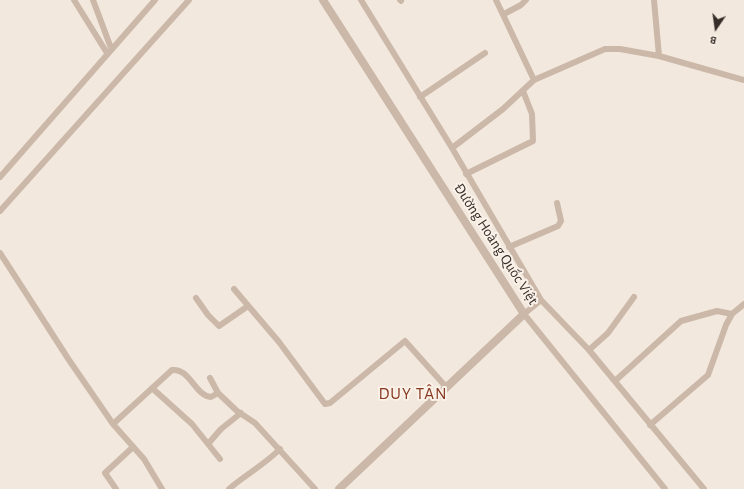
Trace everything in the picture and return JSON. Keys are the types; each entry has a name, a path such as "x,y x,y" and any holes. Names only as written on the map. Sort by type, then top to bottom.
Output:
{"street":[{"path":"74,0 109,51"},
{"path":"93,0 109,51"},
{"path":"0,176 66,103 109,51 155,0"},
{"path":"0,210 189,0"},
{"name":"Đường Hoàng Quốc Việt","path":"323,0 527,313 665,489"},
{"path":"360,0 452,148 539,302 589,350 704,489"},
{"path":"496,0 504,14 534,80"},
{"path":"504,14 521,5 526,0"},
{"path":"654,0 659,56"},
{"path":"452,148 503,109 534,80 605,49 620,49 659,56 744,80"},
{"path":"420,97 485,53"},
{"path":"466,174 533,141 532,114 523,91"},
{"path":"509,247 558,226 561,221 557,203"},
{"path":"0,253 70,360 114,424 148,464 162,489"},
{"path":"234,289 325,404 330,403 405,341 447,388"},
{"path":"589,350 608,333 634,296"},
{"path":"196,298 208,315 219,326 248,306"},
{"path":"340,489 539,302"},
{"path":"650,425 708,375 726,325 732,314 744,304"},
{"path":"615,381 681,321 717,311 732,314"},
{"path":"114,424 174,369 181,372 206,396 211,397 218,393"},
{"path":"210,378 218,393 241,413 250,418 315,489"},
{"path":"152,388 179,411 220,459"},
{"path":"208,444 221,429 241,413"},
{"path":"116,489 105,473 132,447"},
{"path":"228,489 254,469 268,462 280,449"}],"district":[{"name":"DUY TÂN","path":"413,394"}]}
